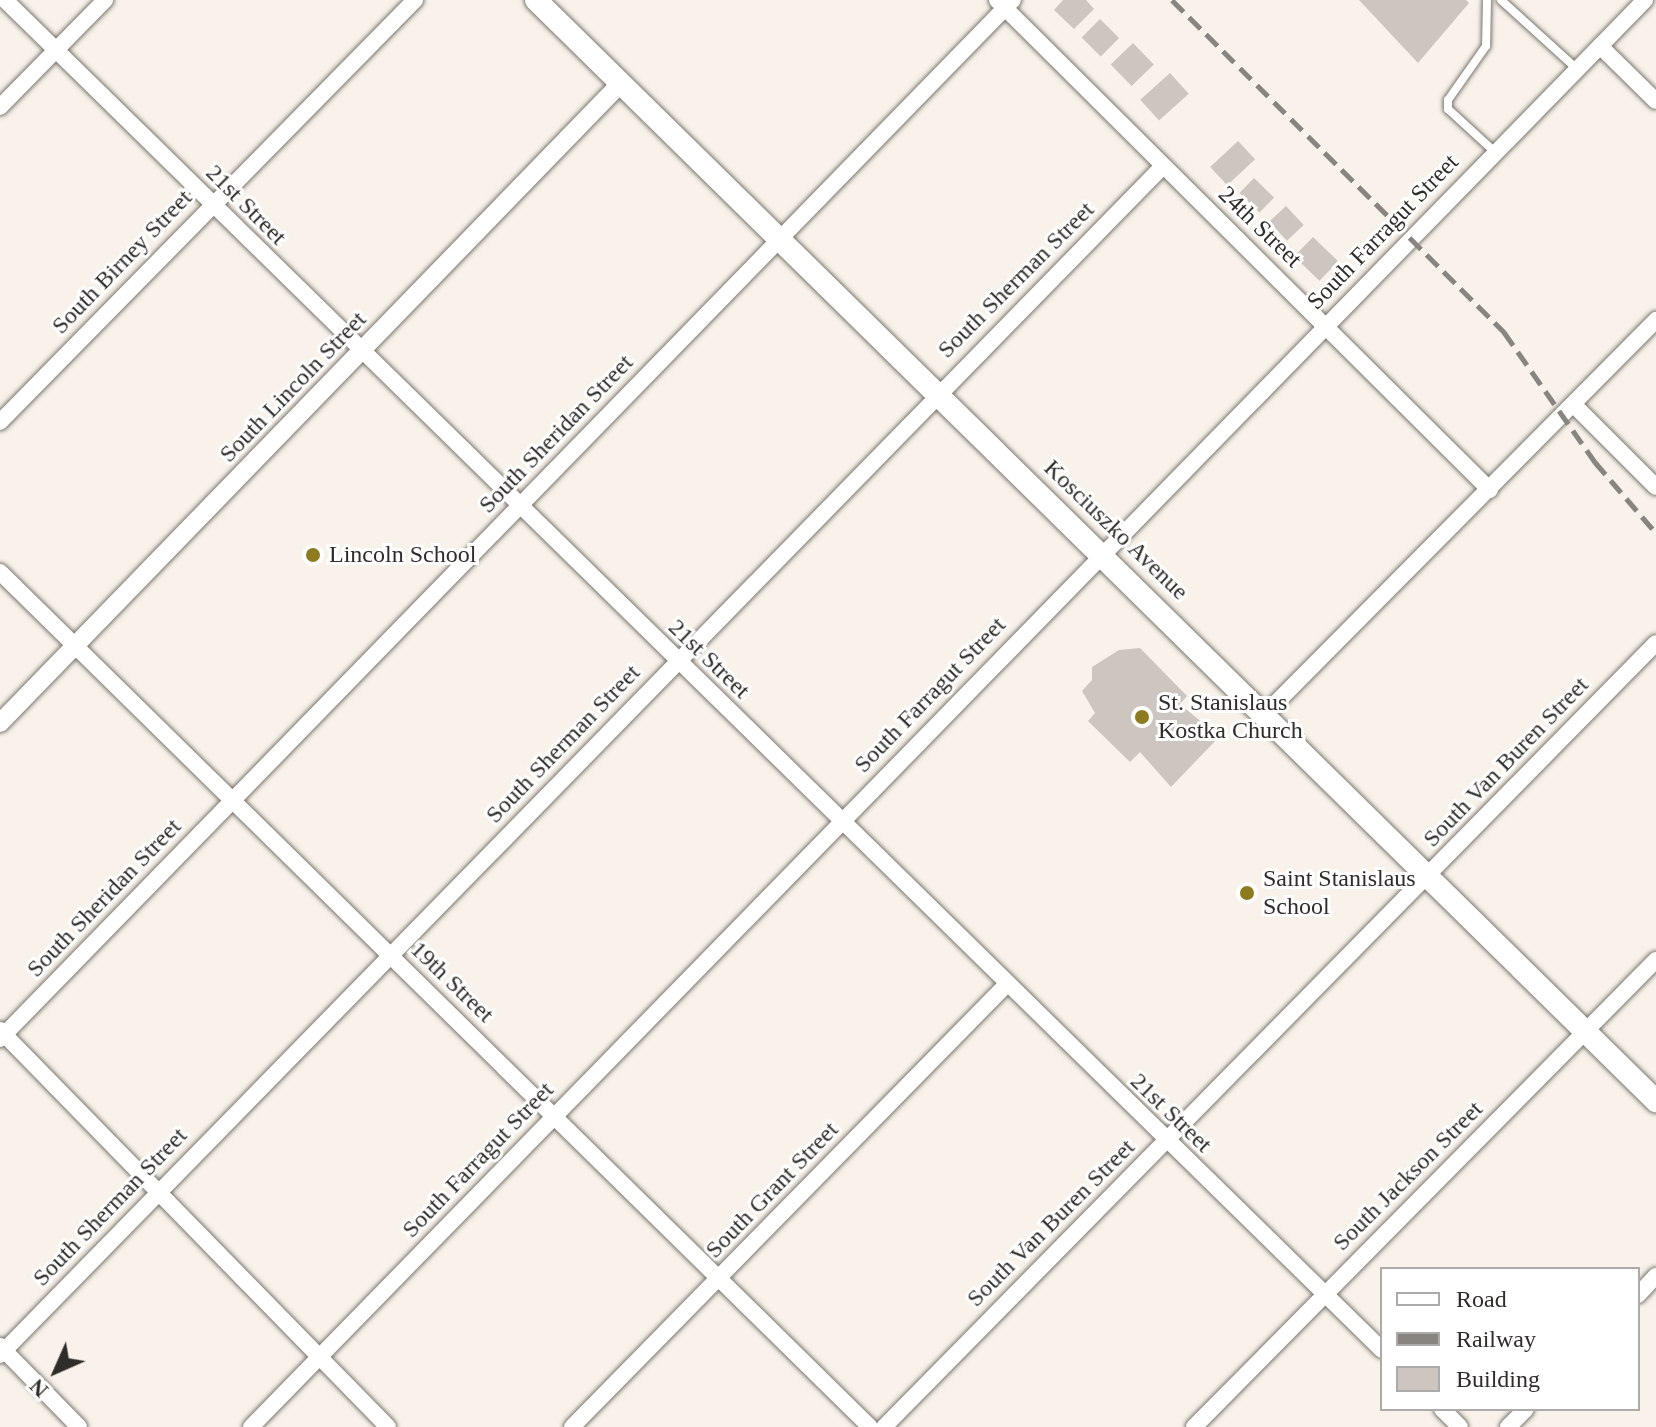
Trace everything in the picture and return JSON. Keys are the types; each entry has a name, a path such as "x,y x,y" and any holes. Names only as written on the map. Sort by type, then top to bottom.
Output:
{"main road":[{"name":"Kosciuszko Avenue","path":"545,3 620,84 1102,552 1656,1101"}],"street":[{"name":"21st Street","path":"5,0 519,508 1380,1348"},
{"path":"0,107 105,0"},
{"name":"South Birney Street","path":"0,422 415,0"},
{"name":"South Farragut Street","path":"251,1427 1102,552 1645,0"},
{"name":"24th Street","path":"1005,3 1162,167 1326,325 1490,490"},
{"name":"South Sheridan Street","path":"1,1035 519,508 1005,3"},
{"path":"1600,46 1656,101"},
{"name":"South Lincoln Street","path":"0,723 620,84"},
{"name":"South Sherman Street","path":"2,1351 1162,167"},
{"path":"1266,713 1656,320"},
{"path":"1573,404 1656,487"},
{"name":"19th Street","path":"0,572 870,1427"},
{"name":"South Van Buren Street","path":"884,1427 1656,643"},
{"name":"South Jackson Street","path":"1194,1427 1656,960"},
{"name":"South Grant Street","path":"572,1427 1006,985"},
{"path":"1,1035 388,1427"},
{"path":"1640,1293 1656,1276"},
{"path":"2,1351 79,1427"},
{"path":"1444,1411 1460,1427"},
{"path":"1508,1427 1524,1411"}],"lane":[{"path":"1487,0 1486,46 1448,100 1448,109 1495,152"},
{"path":"1501,0 1577,69"}],"building":[{"path":"1063,0 1086,0 1094,9 1074,29 1054,10"},
{"path":"1359,0 1466,0 1469,3 1418,63"},
{"path":"1100,19 1119,38 1101,56 1082,37"},
{"path":"1133,43 1154,65 1132,86 1111,65"},
{"path":"1170,73 1189,94 1159,121 1140,100"},
{"path":"1238,141 1255,159 1227,185 1210,167"},
{"path":"1254,178 1274,197 1260,213 1239,193"},
{"path":"1286,206 1304,225 1287,241 1269,222"},
{"path":"1313,237 1338,261 1319,281 1294,256"},
{"name":"St. Stanislaus Kostka Church","path":"1140,648 1187,696 1180,704 1219,737 1171,787 1140,752 1130,762 1088,721 1095,713 1082,691 1092,680 1092,667 1119,650"}],"railway":[{"path":"1172,0 1504,332 1595,462 1656,533"}],"place":[{"name":"Lincoln School","path":"313,555"},
{"name":"St. Stanislaus Kostka Church","path":"1142,717"},
{"name":"Saint Stanislaus School","path":"1247,893"}]}
